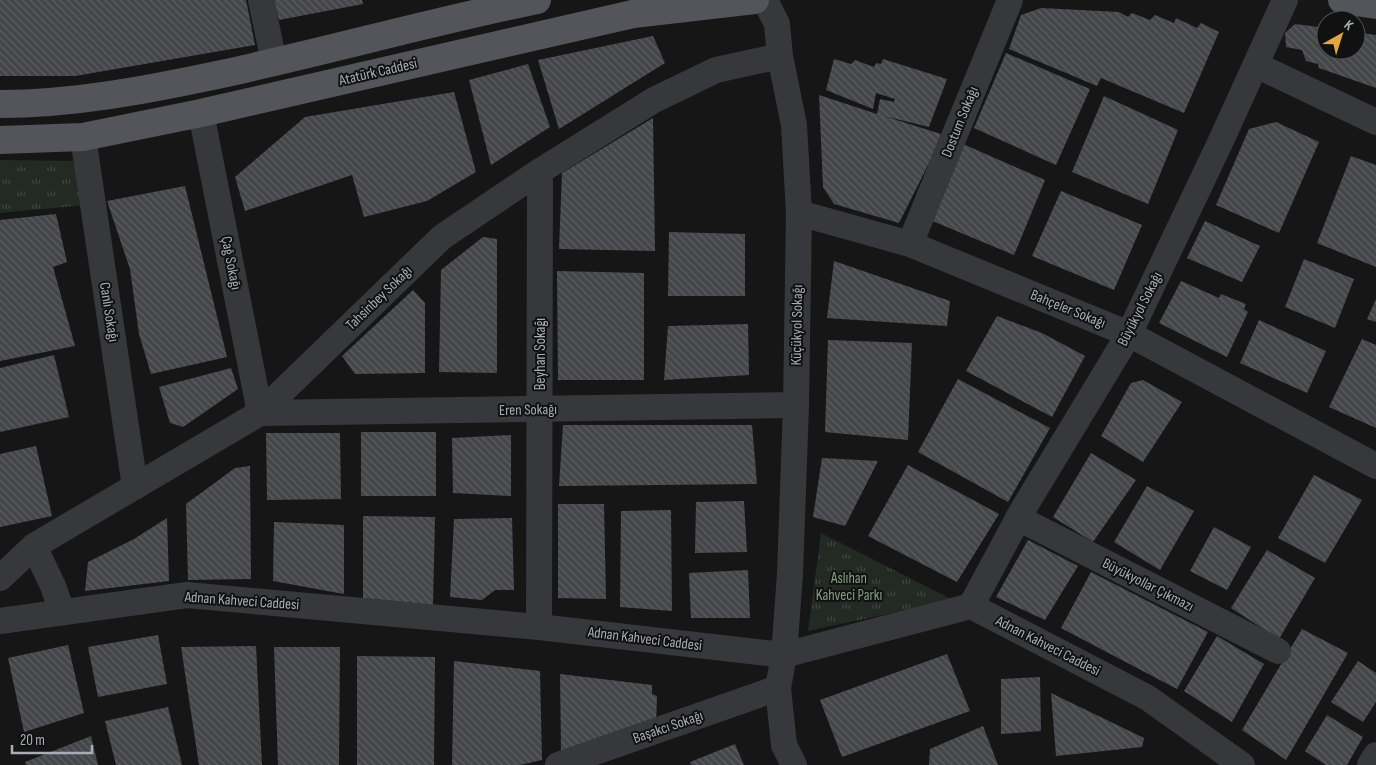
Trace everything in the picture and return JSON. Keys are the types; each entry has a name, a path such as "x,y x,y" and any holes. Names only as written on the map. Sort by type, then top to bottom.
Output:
{"main road":[{"path":"0,104 133,93 274,62 472,13 537,0"},
{"name":"Atatürk Caddesi","path":"0,140 83,137 201,113 633,14 755,0"},
{"path":"1342,0 1376,5"}],"street":[{"path":"261,0 274,62"},
{"name":"Küçükyol Sokağı","path":"764,0 777,24 780,56 794,125 799,212 796,406 784,655 778,688 784,745 794,765"},
{"name":"Dostum Sokağı","path":"910,244 1010,0"},
{"name":"Büyükyol Sokağı","path":"971,606 1018,518 1129,334 1256,66 1285,0"},
{"name":"Tahsinbey Sokağı","path":"0,578 34,546 260,413 442,237 540,171 654,100 672,91 716,70 780,56"},
{"path":"1256,66 1376,122"},
{"name":"Çağ Sokağı","path":"201,113 260,413"},
{"name":"Canlı Sokağı","path":"83,137 135,487"},
{"name":"Beyhan Sokağı","path":"539,628 540,171"},
{"name":"Bahçeler Sokağı","path":"799,212 910,244 1129,334 1376,466"},
{"name":"Eren Sokağı","path":"260,413 796,406"},
{"name":"Büyükyollar Çıkmazı","path":"1018,518 1278,651"},
{"path":"34,546 53,586 62,612"},
{"name":"Adnan Kahveci Caddesi","path":"0,621 187,595 539,628 784,655 971,606 1148,698 1242,765"},
{"name":"Başakcı Sokağı","path":"558,765 778,688"},
{"path":"1370,765 1376,755"}],"green space":[{"path":"0,160 74,161 86,205 0,213"},
{"name":"Aslıhan Kahveci Parkı","path":"821,533 953,600 808,631"}],"building":[{"path":"0,0 246,0 255,45 75,76 0,76"},
{"path":"274,0 362,0 363,4 279,20"},
{"path":"1041,8 1119,12 1128,17 1132,13 1150,20 1155,15 1174,23 1176,18 1197,28 1201,23 1219,32 1184,113 1101,78 1097,86 1009,49 1021,15"},
{"path":"1295,24 1316,27 1316,60 1366,60 1366,34 1376,35 1376,88 1319,68 1318,64 1306,61 1302,50 1286,47 1285,33"},
{"path":"653,36 665,63 559,129 538,60"},
{"path":"1006,53 1090,89 1056,165 974,128"},
{"path":"834,59 851,64 855,60 874,67 876,63 881,64 883,59 947,79 929,127 884,116 941,134 930,161 899,223 834,204 823,187 819,95 877,114 880,99 894,102 895,99 876,93 873,109 826,90"},
{"path":"528,64 550,127 491,165 469,80"},
{"path":"454,92 476,172 427,201 364,217 352,175 245,211 235,177 305,117"},
{"path":"1104,96 1178,130 1148,204 1072,172"},
{"path":"653,118 655,251 559,249 562,173"},
{"path":"1276,122 1319,142 1279,233 1216,205 1249,129"},
{"path":"963,144 1045,180 1014,255 930,220"},
{"path":"1351,156 1376,165 1376,267 1317,243"},
{"path":"185,186 227,357 151,374 139,334 130,269 107,201"},
{"path":"1061,191 1142,225 1114,290 1032,256"},
{"path":"56,214 67,262 53,267 75,346 0,361 0,220"},
{"path":"1205,221 1260,246 1242,282 1187,258"},
{"path":"669,232 745,234 745,296 668,296"},
{"path":"483,237 497,239 497,373 439,372 441,270"},
{"path":"1304,259 1354,279 1335,328 1285,307"},
{"path":"834,261 950,301 947,326 827,318"},
{"path":"557,271 644,273 644,380 558,380"},
{"path":"1181,281 1219,298 1221,294 1246,304 1244,309 1248,312 1227,357 1159,323"},
{"path":"413,290 425,303 425,373 355,374 342,356"},
{"path":"1376,299 1376,322 1367,319"},
{"path":"997,316 1042,333 1085,356 1052,417 966,371"},
{"path":"1259,320 1326,351 1307,393 1240,363"},
{"path":"748,324 749,375 664,380 668,326"},
{"path":"1362,339 1376,345 1376,428 1329,407"},
{"path":"828,340 912,343 908,440 825,432"},
{"path":"54,355 69,417 0,432 0,368"},
{"path":"231,368 238,389 183,427 170,423 159,387"},
{"path":"958,379 1050,428 1008,502 918,452"},
{"path":"1143,380 1182,402 1143,462 1101,436 1131,383"},
{"path":"563,425 752,425 757,484 559,486"},
{"path":"361,432 436,432 436,496 361,496"},
{"path":"266,433 340,433 341,499 267,500"},
{"path":"511,435 511,496 453,493 452,438"},
{"path":"36,446 52,516 0,527 0,454"},
{"path":"1091,453 1136,480 1093,542 1053,517"},
{"path":"822,458 878,461 845,526 813,517"},
{"path":"908,465 999,514 957,582 868,536"},
{"path":"250,466 251,579 188,580 186,504 235,468"},
{"path":"1314,475 1362,500 1325,563 1278,538"},
{"path":"1147,486 1194,511 1160,570 1114,542"},
{"path":"744,501 747,552 695,553 696,502"},
{"path":"558,504 604,504 606,599 558,598"},
{"path":"671,510 672,611 620,607 621,511"},
{"path":"363,516 435,517 433,605 363,598"},
{"path":"167,518 169,581 85,591 88,562 134,539"},
{"path":"512,518 514,590 495,590 482,600 450,597 454,519"},
{"path":"274,522 344,525 344,594 273,581"},
{"path":"1214,527 1251,547 1227,590 1190,571"},
{"path":"1028,540 1078,566 1045,620 996,597"},
{"path":"1267,550 1315,578 1279,639 1231,608"},
{"path":"748,570 750,618 691,618 689,573"},
{"path":"1091,572 1208,632 1177,689 1061,628"},
{"path":"1302,629 1348,653 1286,760 1242,730"},
{"path":"158,635 167,684 98,697 88,647"},
{"path":"1217,636 1264,664 1232,722 1184,691"},
{"path":"68,645 84,713 24,732 8,658"},
{"path":"256,646 262,765 199,765 181,647"},
{"path":"274,647 340,647 339,765 278,765"},
{"path":"947,654 970,711 842,757 820,700"},
{"path":"357,656 435,657 434,765 357,765"},
{"path":"454,661 540,671 542,760 520,765 452,765"},
{"path":"1358,661 1376,673 1376,702 1363,722 1331,702"},
{"path":"560,674 652,685 652,694 657,696 656,725 561,752"},
{"path":"1040,677 1041,731 1001,734 1001,679"},
{"path":"1051,693 1144,738 1142,747 1056,756"},
{"path":"168,707 182,765 116,765 105,721"},
{"path":"1327,715 1363,737 1347,765 1326,765 1305,751"},
{"path":"983,726 998,765 929,765 930,749"},
{"path":"91,736 98,765 26,765 25,762"},
{"path":"735,744 744,765 691,765 690,762"}]}
